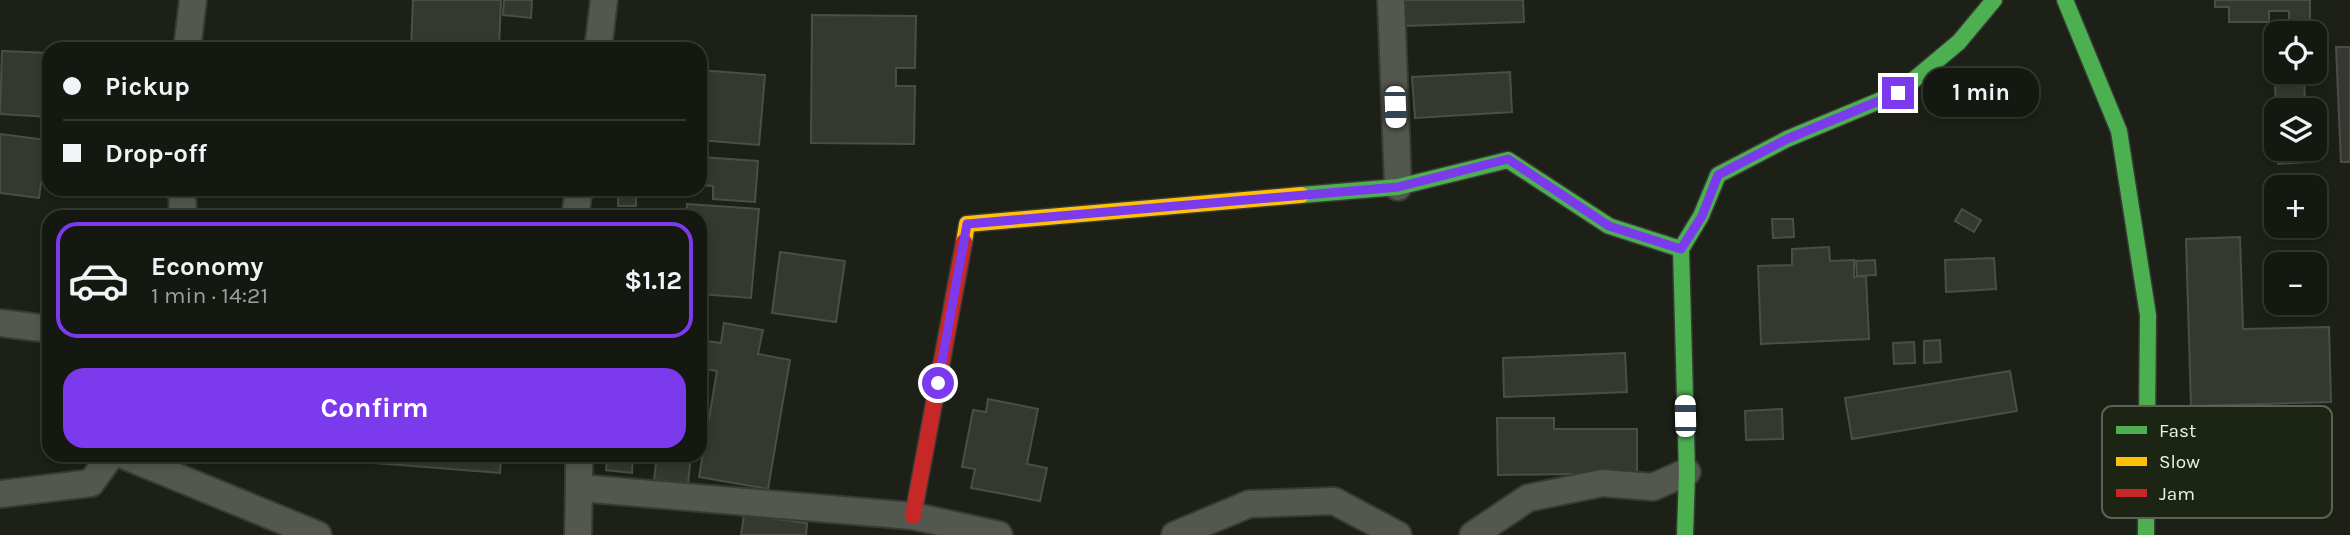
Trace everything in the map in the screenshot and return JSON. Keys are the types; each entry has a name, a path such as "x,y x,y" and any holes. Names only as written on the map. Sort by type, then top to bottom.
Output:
{"street":[{"path":"188,42 193,0"},
{"path":"599,42 604,0"},
{"path":"1391,0 1398,187"},
{"path":"1685,535 1687,472 1681,249 1702,216 1718,175 1787,139 1898,93 1959,42 1994,0"},
{"path":"2065,0 2119,131 2148,314 2147,406"},
{"path":"913,516 967,224 1398,187 1508,159 1609,226 1681,249"},
{"path":"0,323 42,328"},
{"path":"0,494 91,483 106,462"},
{"path":"140,462 318,535"},
{"path":"578,535 579,462"},
{"path":"1473,535 1528,498 1602,483 1653,487 1687,472"},
{"path":"579,488 913,516 999,535"},
{"path":"1175,535 1249,504 1334,501 1398,535"}],"building":[{"path":"413,0 501,0 499,42 411,42"},
{"path":"504,0 532,0 531,18 503,15"},
{"path":"1403,0 1523,0 1524,22 1404,26"},
{"path":"2215,0 2310,0 2310,21 2289,21 2289,11 2269,11 2269,21 2229,22 2229,7 2215,7"},
{"path":"812,15 916,16 915,68 896,68 896,86 915,86 914,144 811,143"},
{"path":"2336,47 2350,47 2350,162 2341,162"},
{"path":"2,51 42,53 42,117 0,114"},
{"path":"707,71 765,75 759,145 707,141"},
{"path":"1510,72 1512,112 1415,118 1412,77"},
{"path":"2275,84 2304,84 2305,98 2276,98"},
{"path":"0,134 42,139 39,198 0,193"},
{"path":"707,157 758,161 755,202 713,199 713,186 707,186"},
{"path":"2278,161 2308,161 2308,162 2278,164"},
{"path":"618,196 636,196 636,206 618,206"},
{"path":"687,204 759,209 751,298 707,295 707,210 687,210"},
{"path":"1962,209 1981,220 1974,232 1955,221"},
{"path":"1772,219 1793,219 1794,237 1773,238"},
{"path":"2240,237 2243,329 2329,327 2331,402 2191,406 2186,239"},
{"path":"1829,247 1830,261 1854,260 1854,277 1866,276 1869,339 1761,344 1758,266 1792,265 1792,249"},
{"path":"780,252 845,261 836,322 772,313"},
{"path":"1994,258 1996,289 1946,292 1945,260"},
{"path":"1875,260 1876,275 1857,276 1856,261"},
{"path":"724,323 763,330 758,354 790,360 768,489 699,477 702,462 707,462 707,430 717,371 707,369 707,341 721,343"},
{"path":"1940,340 1941,362 1924,363 1924,341"},
{"path":"1914,342 1915,363 1894,364 1893,343"},
{"path":"1625,353 1627,392 1504,397 1503,358"},
{"path":"2010,371 2017,411 1852,439 1845,398"},
{"path":"988,399 1038,409 1027,464 1047,468 1040,501 971,488 975,469 962,467 973,410 986,412"},
{"path":"1782,409 1783,439 1746,440 1745,411"},
{"path":"1497,418 1554,418 1554,429 1637,429 1637,473 1498,475"},
{"path":"375,462 501,462 500,473"},
{"path":"607,462 633,462 632,473 606,470"},
{"path":"656,462 690,462 688,484 654,480"},
{"path":"744,515 807,523 806,535 741,535"}],"traffic: fast":[{"path":"1685,535 1687,472 1681,249 1701,216 1718,175 1787,139 1898,93 1959,42 1994,0"},
{"path":"2065,0 2119,131 2148,315 2147,406"},
{"path":"1301,195 1398,187 1508,160 1609,226 1681,249"},
{"path":"2146,518 2146,535"}],"traffic: slow":[{"path":"964,242 967,224 1301,195"}],"traffic: jam":[{"path":"913,516 964,242"}],"route":[{"path":"938,383 967,224 1398,187 1508,159 1609,226 1681,249 1702,216 1718,175 1787,139 1898,93"}]}
